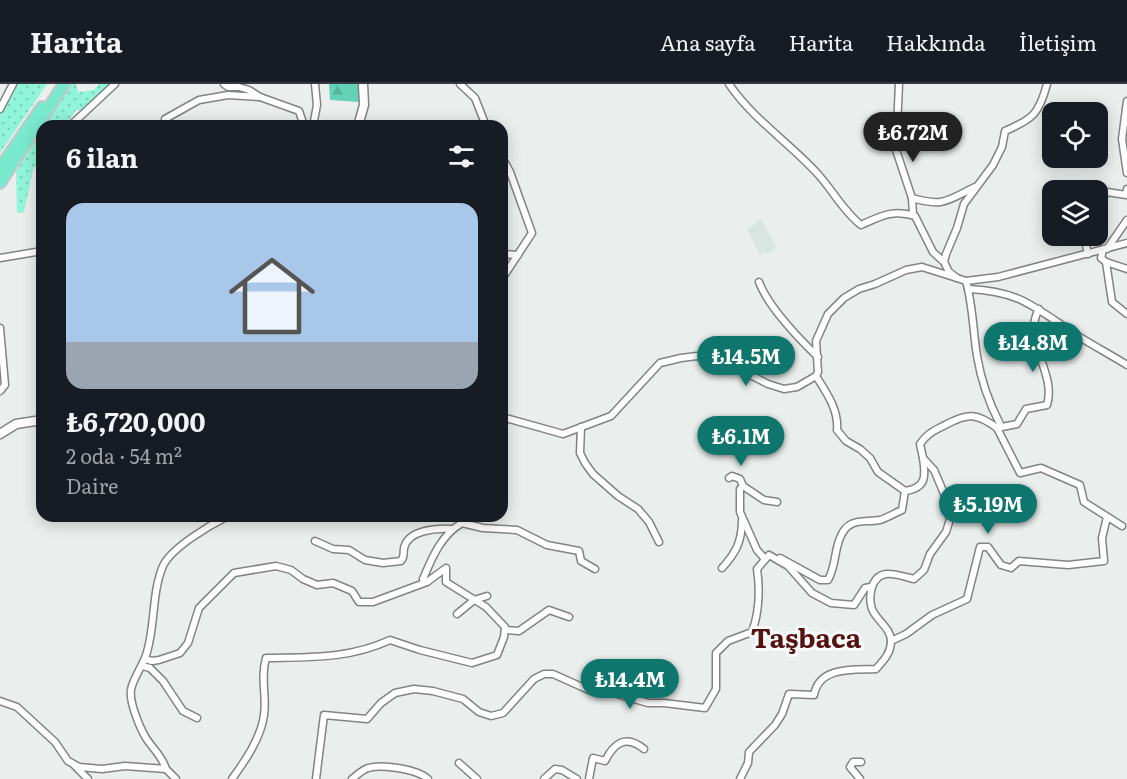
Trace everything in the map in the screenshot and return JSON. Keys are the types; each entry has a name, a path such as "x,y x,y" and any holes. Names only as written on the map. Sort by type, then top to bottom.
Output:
{"highway":[{"path":"0,168 56,84"},
{"path":"41,120 64,84"},
{"path":"0,183 36,127"}],"street":[{"path":"0,109 13,84"},
{"path":"76,120 115,84"},
{"path":"224,84 228,87 249,90 260,97 299,111 302,120"},
{"path":"314,120 317,105 315,84"},
{"path":"360,120 364,105 363,84"},
{"path":"460,84 475,98 484,120"},
{"path":"729,84 741,103 795,150 818,174 852,218 861,225 901,211 915,216 927,235 933,252 944,262 949,272 957,278"},
{"path":"899,84 896,150 912,198 912,215"},
{"path":"944,262 964,204 993,165 1002,147 1005,131 1034,116 1043,101 1047,84"},
{"path":"165,119 200,100 228,95 260,97"},
{"path":"1127,101 1125,140 1127,173"},
{"path":"508,168 532,233 508,270"},
{"path":"912,198 930,203 942,203 975,187"},
{"path":"1108,192 1126,195 1127,189"},
{"path":"1127,220 1101,258 1127,269"},
{"path":"508,419 563,434 611,416 660,363 696,356 725,362 768,384 784,389 797,387 818,372 816,341 828,314 844,298 859,289 906,270 922,267 966,280 998,277 1127,243"},
{"path":"1087,246 1089,254"},
{"path":"0,258 36,252"},
{"path":"508,254 518,255"},
{"path":"1106,262 1112,302 1127,314"},
{"path":"966,280 977,357 985,390 1000,424 997,428"},
{"path":"759,282 764,295 818,358"},
{"path":"968,288 1002,292 1023,299 1079,337 1127,365"},
{"path":"997,428 1017,424 1026,409 1047,405 1050,394 1047,375 1033,329 1039,309"},
{"path":"0,328 5,385 0,391"},
{"path":"816,375 838,419 837,430 846,441 870,458 878,472 905,491 915,490 924,482 926,471 920,444 924,438 932,430 958,417 971,415 981,417 997,428 1020,473 1041,468 1080,485 1084,502 1122,526"},
{"path":"0,434 16,424 36,421"},
{"path":"581,427 580,453 585,463 593,474 618,496 638,509 648,522 658,542"},
{"path":"740,779 748,763 749,752 775,725 782,714 789,694 814,695 815,688 823,678 833,672 876,669 889,654 890,633 872,610 871,587 876,579 885,574 914,579 924,570 930,554 946,532 951,516 934,470 923,458"},
{"path":"729,478 732,476 741,479 743,486 764,500 777,502"},
{"path":"743,486 740,489 740,512 757,550 788,566 812,593 831,603 854,605 865,588 871,587"},
{"path":"767,557 787,560 820,580 828,580 834,569 838,542 842,533 856,521 880,520 902,510 905,491"},
{"path":"722,568 734,555 742,536 742,517"},
{"path":"891,641 906,634 932,615 967,599 980,547 988,547 1001,565 1011,568 1019,561 1068,565 1104,561 1102,538 1107,517"},
{"path":"176,779 146,738 135,712 130,690 144,662 163,565 204,528 216,522"},
{"path":"427,582 423,579 430,563 451,529 462,523 483,528 518,530 547,545 579,551 581,561 595,568"},
{"path":"315,541 333,549 350,550 365,560 383,563 401,561 405,556 404,548 409,538 433,528 451,529"},
{"path":"316,779 324,715 367,719 381,703 395,693 414,689 433,691 463,699 479,712 491,716 503,713 534,679 544,674 553,674 591,692 607,692 648,703 705,708 716,689 716,653 728,640 752,632 756,621 759,585 757,568 767,557"},
{"path":"144,662 180,653 188,643 199,608 234,573 276,566 291,570 317,585 333,584 352,591 359,602 373,602 427,582 446,568 446,582 486,608 505,627 497,655 472,663 390,640 373,647 318,658 266,658 262,672 264,716 257,738 232,779"},
{"path":"457,614 474,600 487,596"},
{"path":"505,630 519,631 549,610 569,617"},
{"path":"144,662 164,681 183,711 197,718"},
{"path":"0,701 17,707 55,742 68,761 80,767 166,768"},
{"path":"589,779 593,758 605,761 612,748 625,741 636,742 644,748"},
{"path":"860,779 849,767 853,762 861,762"},
{"path":"459,763 477,779"},
{"path":"73,764 88,779"},
{"path":"352,779 366,769 385,766 424,775 428,779"},
{"path":"544,779 555,769 562,770 577,779"}],"shaded area":[{"path":"761,220 777,247 767,254 766,251 760,255 747,229"}],"green space":[{"path":"16,84 47,84 0,153 0,114"},
{"path":"71,84 76,84 78,92 94,90 99,84 111,84 84,110 76,110 69,120 48,120"},
{"path":"329,84 360,84 360,102 330,100"},
{"path":"36,139 36,166 33,170 24,212 17,213 16,171"}],"district":[{"name":"Taşbaca","path":"806,636"}]}
